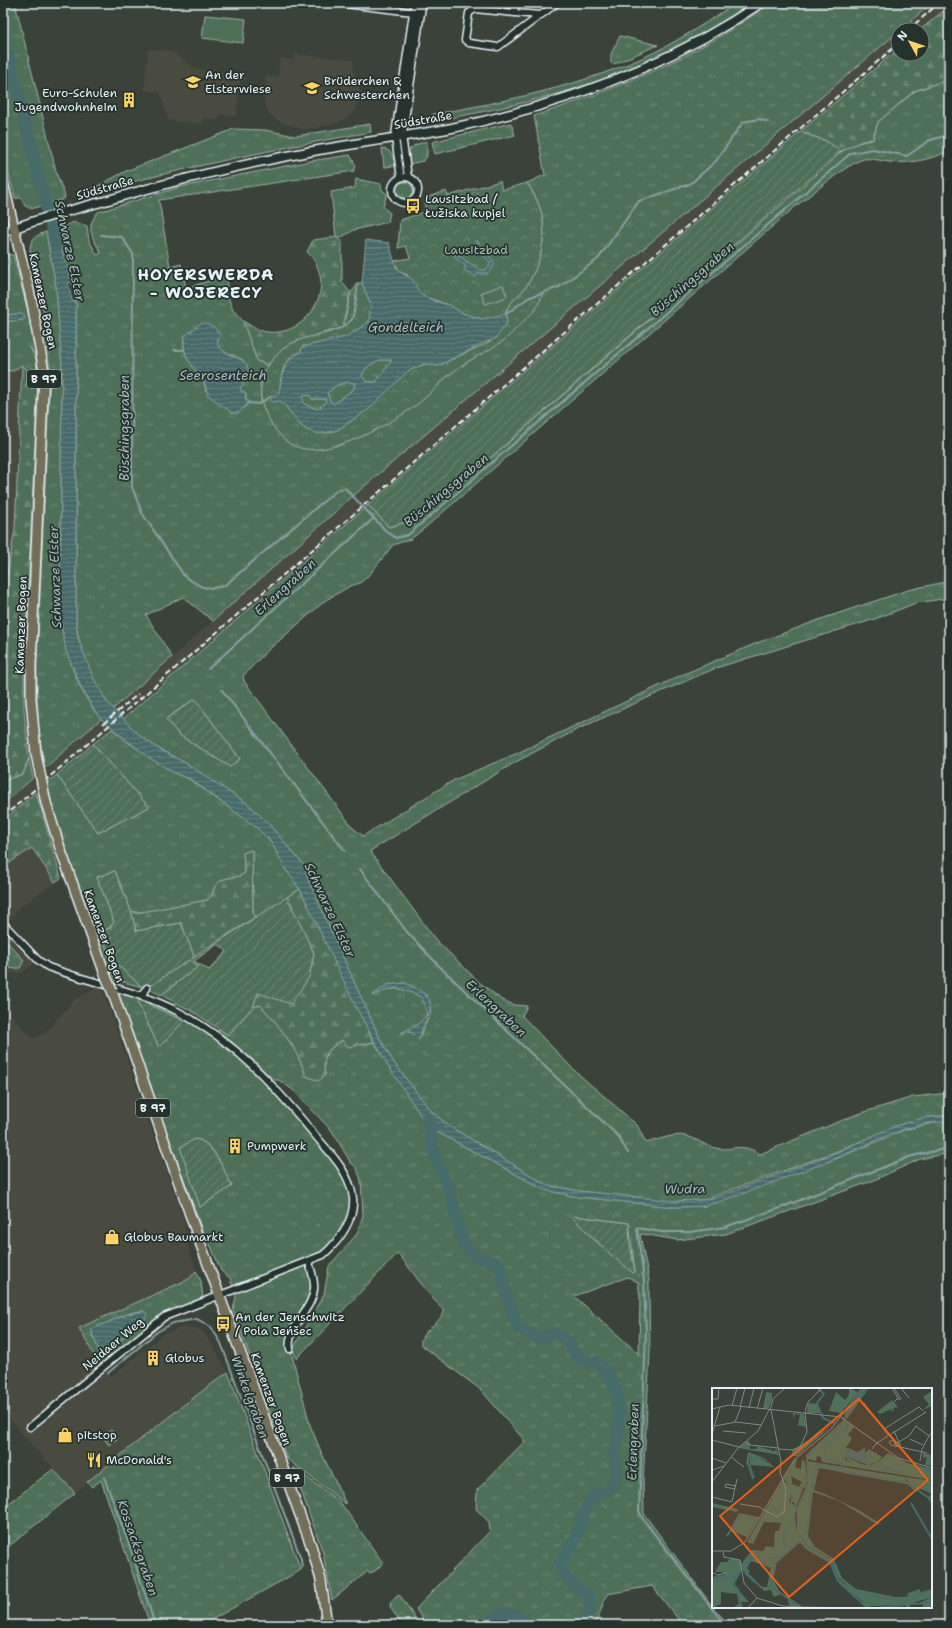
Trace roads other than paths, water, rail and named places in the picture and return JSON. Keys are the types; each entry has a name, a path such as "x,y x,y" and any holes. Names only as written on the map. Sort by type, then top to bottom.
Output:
{"main road":[{"name":"Südstraße","path":"15,228 71,210 177,180 310,151 398,137 489,119 577,94 625,77 712,34 761,3"},
{"name":"B 97","path":"3,182 15,228"},
{"name":"Kamenzer Bogen","path":"15,228 37,324 44,372 31,664 32,714 36,754 46,803 61,851 311,1545 321,1580 327,1625"}],"street":[{"path":"342,3 413,12"},
{"path":"401,178 398,137 415,3"},
{"path":"408,177 401,178 394,185 393,193 399,201 407,202 414,199 418,189 416,183 408,177 398,137 422,3"},
{"path":"514,3 515,14"},
{"path":"541,15 515,14 474,9 469,13 465,40 469,43 498,47 541,15 557,3"},
{"path":"3,233 15,228"},
{"name":"Neidaer Weg","path":"3,923 38,960 48,967 65,974 141,995 200,1024 248,1060 273,1084 342,1168 350,1184 353,1198 346,1228 335,1245 323,1255 309,1262 220,1294 164,1317 30,1427"},
{"path":"141,995 147,988"},
{"path":"290,1349 288,1340 310,1303 314,1289 309,1262"}],"water":[{"path":"55,229 72,282 68,283 72,301 75,301 76,305 76,623 78,638 93,677 107,702 139,735 157,748 187,764 249,805 265,820 304,865 309,882 380,1039 394,1063 431,1111 449,1126 547,1185 579,1191 675,1201 703,1200 717,1197 822,1158 906,1123 920,1119 949,1116 949,1122 935,1122 906,1129 824,1163 719,1202 704,1206 675,1207 578,1197 545,1190 443,1135 432,1130 432,1134 427,1134 423,1119 388,1066 357,1009 300,889 286,870 271,842 256,827 190,779 176,774 148,757 101,719 81,687 66,651 60,619 62,367 56,286 46,232"},
{"name":"Gondelteich","path":"366,240 389,243 396,267 400,272 412,279 420,294 434,301 449,305 462,313 482,319 506,314 507,323 495,339 485,342 438,366 424,364 408,371 368,410 337,430 319,434 307,430 300,425 284,404 280,401 272,402 270,397 277,395 279,392 284,369 290,360 301,352 302,347 346,337 369,322 371,305 362,283","holes":["380,360 392,360 376,382 367,382 362,376 363,373 374,362","347,382 355,383 354,389 334,404 330,401 327,393 337,385","310,395 312,399 326,399 325,404 317,409 304,404 302,396"]},
{"path":"477,240 490,256 494,265 488,273 478,273 476,277 464,270 466,266 455,258 453,252 480,270 485,270 490,265 490,262 475,244"},
{"path":"22,313 25,317 23,320 9,321 3,327 3,316"},
{"name":"Seerosenteich","path":"201,323 212,326 218,332 220,335 217,343 221,349 242,361 246,365 248,370 247,378 240,388 241,391 245,392 246,400 249,402 239,413 232,413 208,395 205,384 187,358 184,347 184,337"},
{"path":"405,983 418,990 430,1001 429,1013 419,1040 411,1032 401,1033 417,1025 427,1015 425,1005 421,997 402,989 387,990 374,996 373,995 388,985"},
{"path":"144,1311 147,1314 145,1319 106,1352 102,1354 100,1353 92,1333 92,1329 128,1314"}],"waterway":[{"name":"Schwarze Elster","path":"3,35 56,245"},
{"path":"506,314 528,298 559,287 598,259 639,201 690,184 716,161 743,122 759,119 768,122"},
{"name":"Büschingsgraben","path":"101,235 122,237 133,254 132,487 142,513 185,577 202,587 213,588 224,586 337,490 345,488 386,531 396,538 408,535 851,153 873,149 907,156 930,140 949,135"},
{"name":"Büschingsgraben","path":"52,227 61,227 67,230"},
{"path":"174,350 184,350"},
{"path":"249,403 259,404 270,397"},
{"name":"Erlengraben","path":"208,669 374,518"},
{"name":"Erlengraben","path":"222,690 345,851"},
{"name":"Erlengraben","path":"360,869 407,932 442,969 618,1136 628,1153"},
{"name":"Schwarze Elster","path":"427,1118 435,1157 451,1195 464,1245 475,1257 492,1261 501,1268 505,1291 518,1328 537,1338 556,1333 568,1341 576,1356 583,1361 598,1363 611,1378 617,1394 619,1409 618,1434 614,1453 617,1473 615,1483 608,1489 592,1497 585,1510 574,1543 560,1562 563,1573 570,1582 589,1596 589,1612 580,1625"},
{"name":"Erlengraben","path":"725,1625 642,1518 639,1511 646,1333 644,1280 637,1228 662,1232 690,1232 725,1227 780,1208 912,1156 949,1148"},
{"name":"Winkelgraben","path":"108,1373 157,1332 173,1323 197,1319 211,1327 221,1343 301,1559 302,1567"},
{"name":"Kossacksgraben","path":"104,1477 130,1547 155,1625"},
{"name":"Schwarze Elster","path":"485,1625 500,1614 517,1615 527,1625"}],"railway":[{"path":"917,22 939,3"},
{"path":"3,817 890,51"},
{"path":"103,724 138,694"}],"place":[{"name":"An der Elsterwiese","path":"193,82"},
{"name":"Brüderchen & Schwesterchen","path":"312,88"},
{"name":"Euro-Schulen Jugendwohnheim","path":"129,100"},
{"name":"Lausitzbad / Łužiska kupjel","path":"413,206"},
{"name":"Pumpwerk","path":"235,1146"},
{"name":"Globus Baumarkt","path":"112,1237"},
{"name":"An der Jenschwitz / Pola Jeńšec","path":"223,1324"},
{"name":"Globus","path":"153,1358"},
{"name":"pitstop","path":"65,1435"},
{"name":"McDonald's","path":"94,1460"}],"district":[{"name":"HOYERSWERDA - WOJERECY","path":"206,283"}],"park label":[{"name":"Lausitzbad","path":"476,250"}],"water label":[{"name":"Wudra","path":"685,1189"}]}
